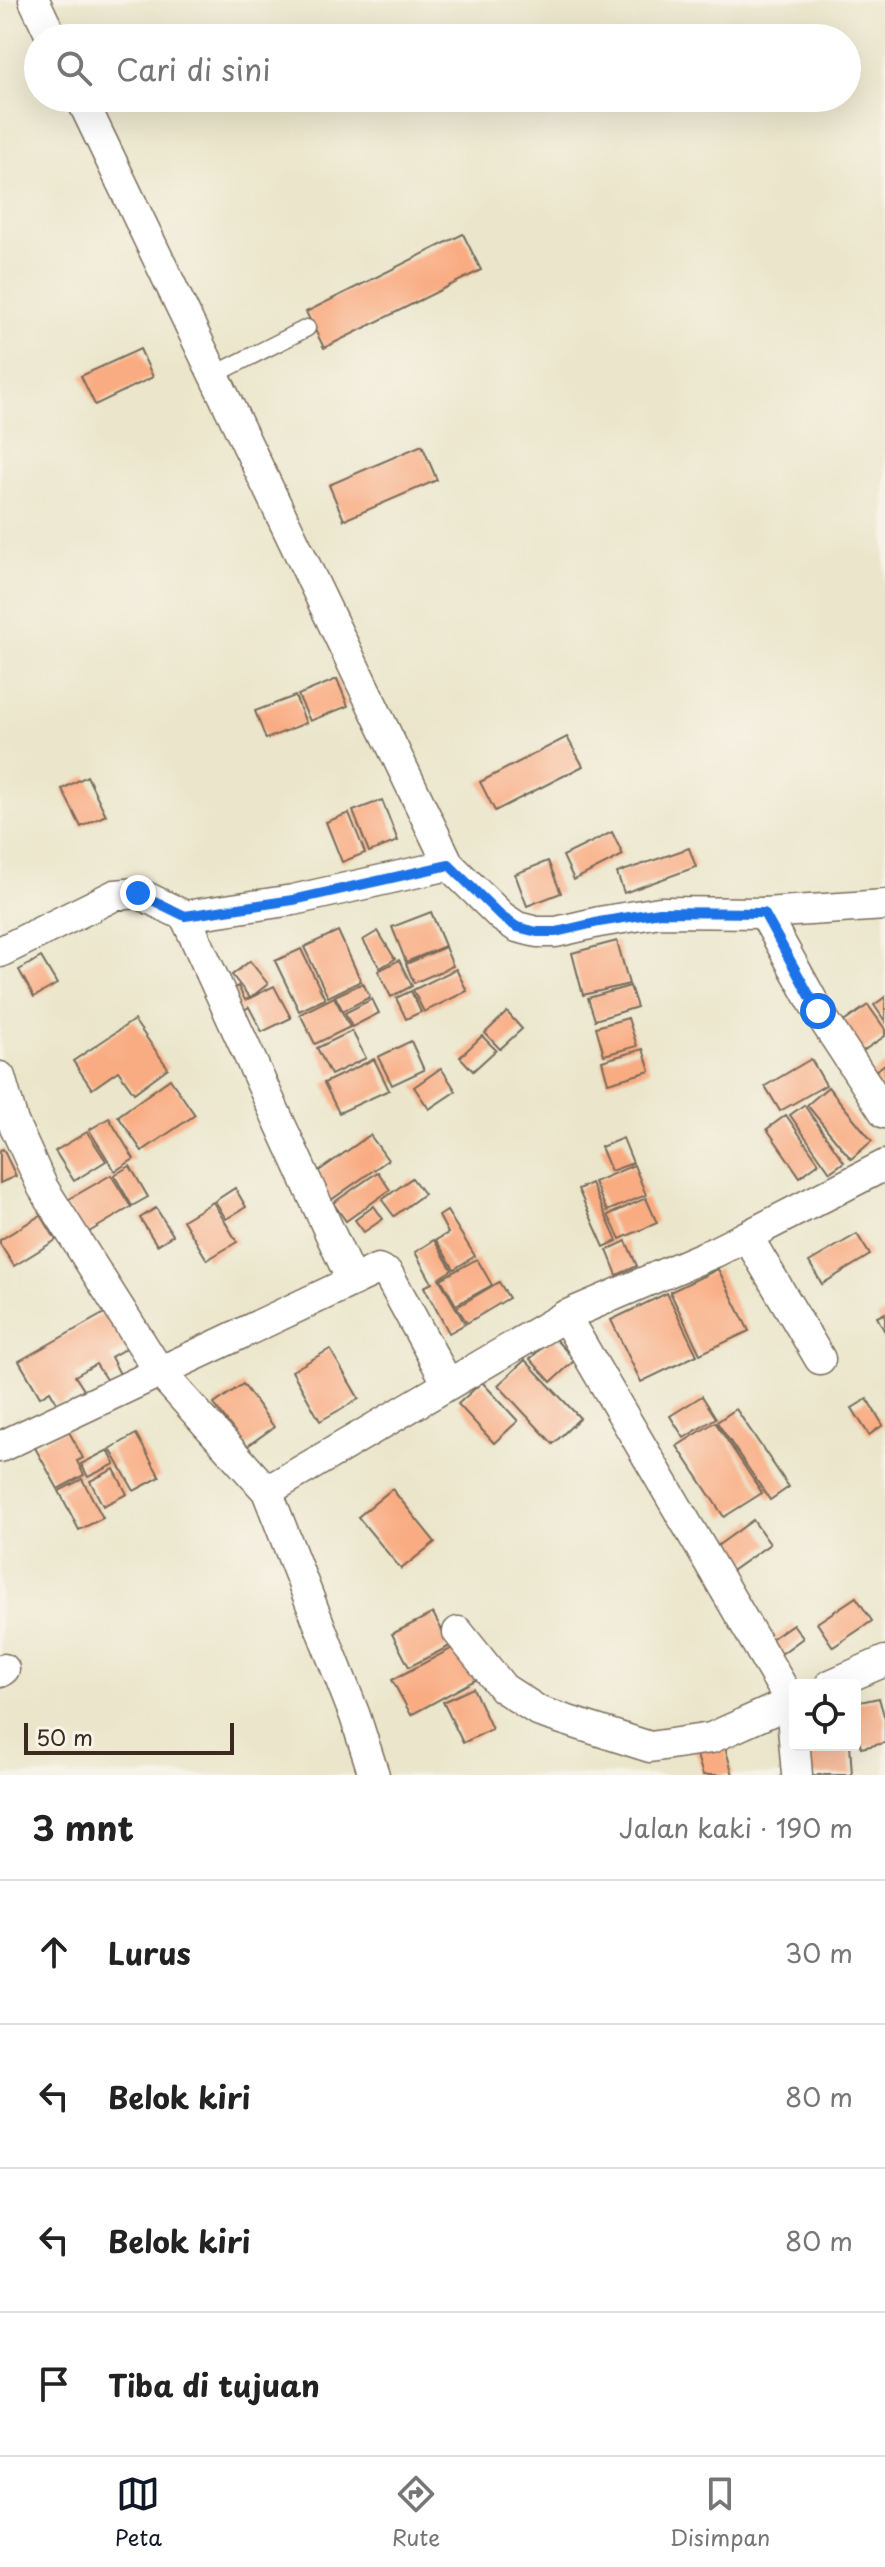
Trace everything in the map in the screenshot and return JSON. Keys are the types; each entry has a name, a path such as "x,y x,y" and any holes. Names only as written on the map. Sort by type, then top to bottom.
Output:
{"street":[{"path":"34,0 45,24"},
{"path":"88,112 449,865 502,917 517,927 537,932 556,932 660,912 764,913 885,905"},
{"path":"0,952 115,895 138,893 185,916 293,900 449,865"},
{"path":"764,913 818,1011 885,1113"},
{"path":"185,916 352,1281"},
{"path":"0,1077 13,1122 43,1188 159,1371 267,1491 355,1716 374,1775"},
{"path":"267,1491 565,1316 715,1252 885,1165"},
{"path":"747,1236 820,1359"},
{"path":"0,1447 378,1269 388,1274 448,1384"},
{"path":"565,1316 789,1694"},
{"path":"458,1632 503,1688 540,1712 650,1747 711,1738 789,1703"},
{"path":"844,1679 885,1661"},
{"path":"796,1751 797,1775"}],"lane":[{"path":"214,375 307,328"}],"building":[{"path":"463,234 481,270 324,348 306,312"},
{"path":"140,349 153,377 95,405 81,376"},
{"path":"422,445 437,480 344,520 329,485"},
{"path":"337,679 348,706 310,721 298,695"},
{"path":"295,696 306,723 266,739 255,711"},
{"path":"567,737 583,766 495,811 480,782"},
{"path":"87,776 106,815 81,827 62,789"},
{"path":"382,800 398,841 369,852 353,811"},
{"path":"349,813 365,853 342,862 326,822"},
{"path":"612,832 623,855 574,880 563,856"},
{"path":"689,848 696,867 624,893 617,873"},
{"path":"548,861 561,893 527,906 515,874"},
{"path":"431,912 445,946 406,962 392,927"},
{"path":"338,931 361,981 328,997 304,947"},
{"path":"378,931 395,959 380,968 363,940"},
{"path":"617,941 629,984 583,995 572,953"},
{"path":"445,947 453,966 414,983 406,964"},
{"path":"301,949 325,999 299,1011 275,961"},
{"path":"41,957 57,984 34,997 19,970"},
{"path":"399,960 412,986 391,997 378,971"},
{"path":"250,961 268,984 250,998 232,975"},
{"path":"456,969 467,991 424,1012 413,990"},
{"path":"363,983 370,997 343,1011 335,996"},
{"path":"238,986 245,1000 274,986 291,1018 262,1032 249,1007 236,1014 225,993"},
{"path":"630,986 637,1007 595,1020 588,998"},
{"path":"411,991 421,1012 406,1019 396,998"},
{"path":"334,997 350,1027 315,1044 300,1014"},
{"path":"885,997 885,1021 874,1005"},
{"path":"372,999 379,1013 352,1027 345,1013"},
{"path":"868,1005 885,1029 885,1036 854,1057 835,1028"},
{"path":"507,1012 522,1029 500,1049 485,1033"},
{"path":"628,1018 637,1046 604,1055 596,1027"},
{"path":"134,1020 168,1068 134,1093 118,1071 92,1089 73,1061"},
{"path":"352,1031 366,1058 331,1075 317,1048"},
{"path":"482,1036 496,1050 473,1071 460,1057"},
{"path":"411,1041 424,1070 392,1085 378,1057"},
{"path":"643,1049 650,1071 608,1083 602,1061"},
{"path":"374,1059 389,1090 339,1113 324,1083"},
{"path":"811,1059 826,1085 780,1111 765,1086"},
{"path":"885,1064 885,1098 869,1076"},
{"path":"441,1068 456,1091 429,1109 414,1087"},
{"path":"170,1079 195,1115 142,1151 118,1116"},
{"path":"828,1087 872,1141 851,1159 807,1105"},
{"path":"804,1105 844,1162 830,1172 790,1115"},
{"path":"786,1115 819,1163 800,1177 767,1129"},
{"path":"109,1118 134,1159 115,1171 89,1130"},
{"path":"87,1132 106,1161 74,1181 55,1151"},
{"path":"370,1135 388,1160 331,1200 313,1175"},
{"path":"623,1138 633,1163 611,1171 601,1147"},
{"path":"3,1149 16,1176 0,1183 0,1150"},
{"path":"634,1165 646,1195 607,1211 594,1182"},
{"path":"130,1166 148,1197 132,1206 114,1175"},
{"path":"378,1172 390,1190 346,1221 333,1203"},
{"path":"111,1175 131,1207 84,1235 64,1202"},
{"path":"412,1178 424,1194 394,1216 382,1200"},
{"path":"591,1183 617,1241 604,1247 578,1189"},
{"path":"235,1188 246,1207 226,1219 215,1201"},
{"path":"646,1198 657,1223 620,1239 608,1215"},
{"path":"213,1202 237,1242 207,1260 183,1220"},
{"path":"374,1206 383,1219 364,1232 355,1220"},
{"path":"156,1208 173,1235 157,1245 140,1218"},
{"path":"447,1211 475,1256 454,1269 436,1240 448,1233 439,1216"},
{"path":"41,1215 56,1240 14,1266 0,1240"},
{"path":"857,1234 870,1255 822,1284 809,1262"},
{"path":"434,1240 452,1270 439,1278 465,1324 449,1333 424,1287 432,1283 415,1252"},
{"path":"626,1241 637,1266 617,1275 607,1250"},
{"path":"477,1259 492,1285 456,1305 441,1279"},
{"path":"718,1269 749,1331 700,1354 670,1292"},
{"path":"499,1282 509,1298 467,1323 457,1307"},
{"path":"667,1293 697,1355 641,1382 611,1320"},
{"path":"110,1310 130,1346 111,1357 120,1374 107,1381 96,1364 75,1376 84,1390 58,1405 50,1391 40,1397 19,1361"},
{"path":"885,1313 885,1332 877,1317"},
{"path":"553,1337 575,1360 551,1382 530,1359"},
{"path":"330,1349 359,1399 320,1421 292,1371"},
{"path":"525,1360 580,1418 553,1444 498,1385"},
{"path":"482,1382 518,1421 494,1443 458,1404"},
{"path":"243,1384 274,1427 246,1447 214,1404"},
{"path":"702,1396 716,1418 684,1438 670,1416"},
{"path":"867,1399 883,1425 869,1435 852,1408"},
{"path":"736,1409 789,1487 770,1500 717,1422"},
{"path":"715,1422 762,1493 724,1517 677,1446"},
{"path":"67,1428 83,1458 77,1461 84,1475 58,1489 34,1446"},
{"path":"136,1434 160,1477 134,1491 110,1449"},
{"path":"108,1450 115,1464 88,1477 81,1464"},
{"path":"114,1469 127,1494 103,1506 90,1481"},
{"path":"82,1479 103,1518 79,1530 59,1491"},
{"path":"392,1489 435,1542 401,1569 358,1517"},
{"path":"753,1520 770,1544 726,1575 709,1552"},
{"path":"856,1597 872,1621 833,1647 817,1623"},
{"path":"433,1613 450,1646 409,1667 392,1634"},
{"path":"793,1624 803,1638 777,1657 767,1642"},
{"path":"460,1644 479,1678 411,1715 392,1680"},
{"path":"473,1688 492,1729 463,1743 443,1702"},
{"path":"879,1698 885,1719 885,1743 861,1748 861,1702"},
{"path":"723,1740 733,1775 703,1775 695,1749"},
{"path":"808,1751 850,1751 852,1775 810,1775"}],"route":[{"path":"138,893 185,916 293,900 449,865 502,917 517,927 537,932 556,932 660,912 764,913 818,1011"}]}
